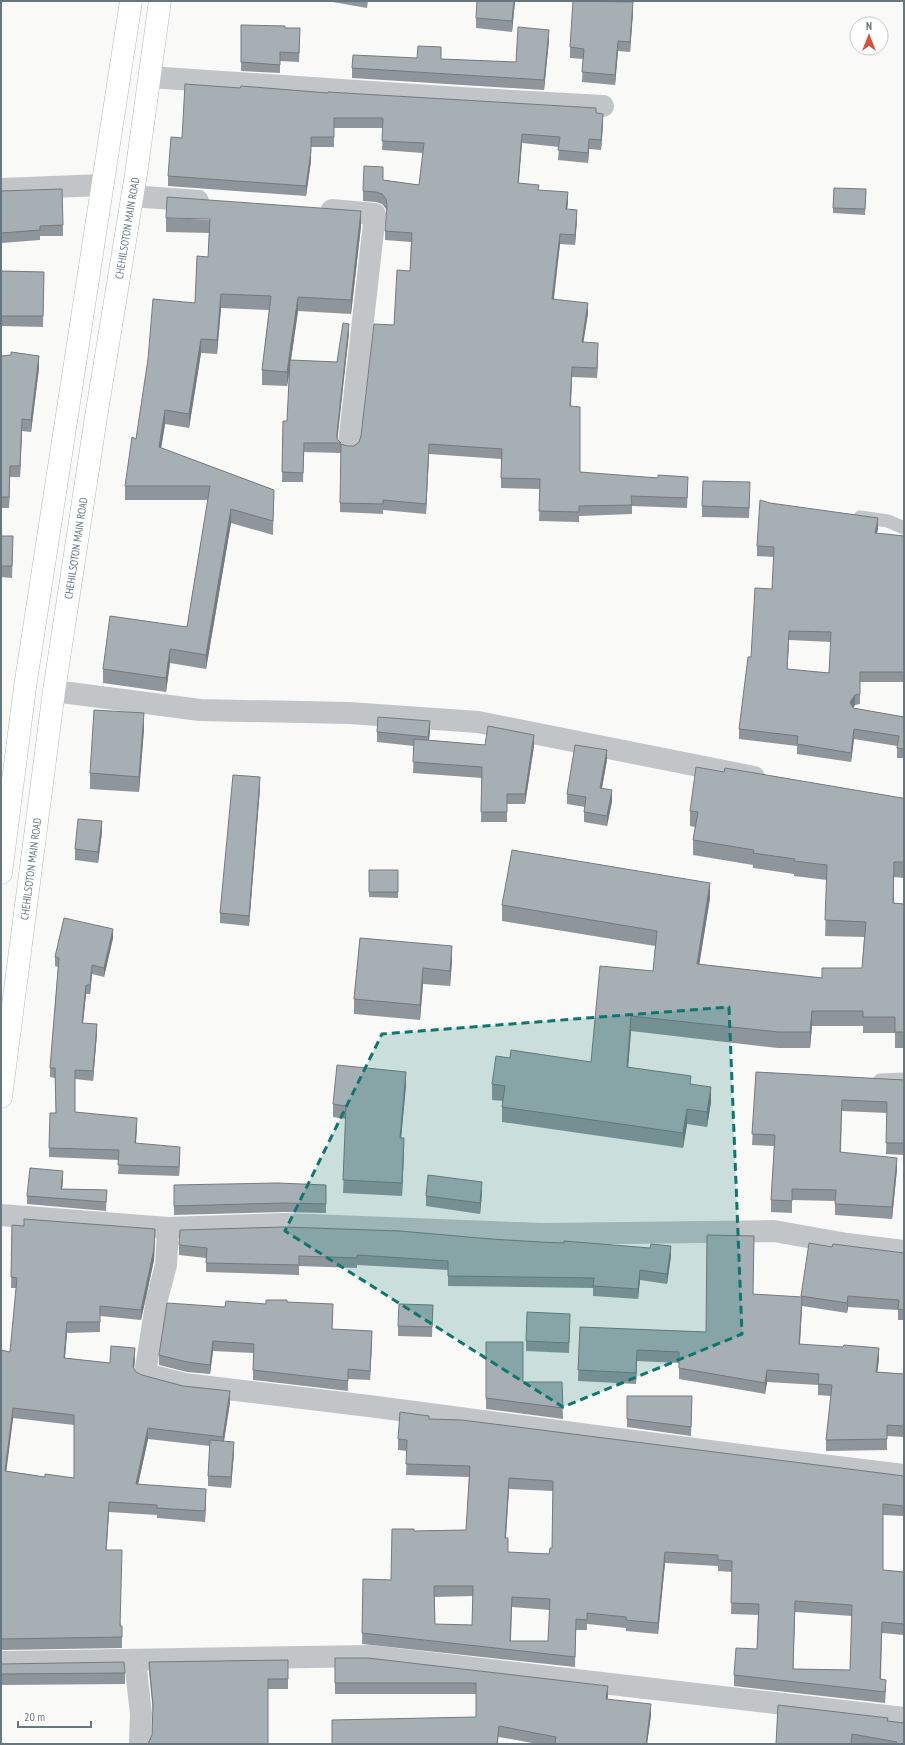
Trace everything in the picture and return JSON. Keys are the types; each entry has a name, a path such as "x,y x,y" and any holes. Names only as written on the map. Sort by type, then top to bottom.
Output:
{"main road":[{"path":"1,873 26,679 131,1"},
{"name":"CHEHILSOTON MAIN ROAD","path":"1,1097 54,691 132,196 160,1"},
{"path":"115,109 144,112"}],"street":[{"path":"149,77 603,106"},
{"path":"1,189 103,185"},
{"path":"132,196 217,202"},
{"path":"310,209 375,214 349,444"},
{"path":"54,691 200,710 349,713 478,722 775,780"},
{"path":"1,1215 168,1228 284,1224 544,1234 774,1231 847,1244 904,1251"},
{"path":"168,1228 166,1265 157,1299 145,1374 185,1384 377,1407 904,1475"},
{"path":"1,1662 369,1656 904,1718"},
{"path":"135,1660 141,1714 140,1744"}],"lane":[{"path":"849,516 888,521 904,528"},
{"path":"874,1080 904,1079"}],"highlighted area":[{"path":"729,1007 742,1334 563,1407 285,1231 382,1034"}],"building":[{"path":"477,1 514,1 512,21 476,18"},
{"path":"573,1 633,2 630,42 618,41 615,75 582,72 584,49 570,47"},
{"path":"241,25 285,26 285,28 300,28 299,53 280,52 280,65 241,62"},
{"path":"518,27 549,30 544,80 352,68 353,55 417,58 418,46 441,47 441,59 516,62"},
{"path":"185,84 240,88 241,86 328,93 596,108 596,113 603,114 601,140 589,139 588,153 558,150 560,137 522,134 518,183 539,185 538,190 568,192 566,209 577,210 575,235 560,234 552,299 588,303 582,342 598,343 597,368 572,367 570,406 580,407 580,472 658,478 658,475 688,477 687,498 631,496 632,505 579,506 579,512 539,511 540,479 501,478 502,449 429,444 426,504 383,500 383,504 340,503 341,444 354,446 359,442 361,436 374,324 394,325 397,270 410,271 412,233 385,231 387,206 386,199 382,194 363,191 364,166 383,167 383,180 419,185 424,143 382,141 383,118 334,118 334,137 311,137 311,151 306,186 168,176 171,137 182,138"},
{"path":"834,188 866,189 865,209 833,208"},
{"path":"62,189 63,225 40,226 40,230 1,233 1,191"},
{"path":"167,197 361,211 351,300 298,297 287,372 262,370 271,296 221,294 217,340 201,339 189,414 165,410 159,447 274,490 273,521 231,509 206,655 170,649 166,678 103,669 110,616 187,627 210,486 125,486 132,437 136,439 148,359 153,299 195,303 197,256 208,257 210,219 166,218"},
{"path":"1,271 44,272 43,316 1,316"},
{"path":"343,323 349,324 337,433 337,439 341,443 304,443 303,473 282,472 283,421 287,421 290,360 337,362"},
{"path":"11,352 39,356 31,420 22,419 20,466 10,466 9,497 1,497 1,356 11,355"},
{"path":"703,481 750,482 749,508 702,506"},
{"path":"760,500 770,503 878,518 875,533 904,536 904,672 860,672 860,694 855,695 850,702 853,708 904,717 904,749 897,748 899,736 854,729 851,753 797,744 798,736 739,729 748,657 751,657 755,588 772,589 774,547 757,546","holes":["789,631 831,632 829,673 787,669"]},
{"path":"1,536 13,536 12,566 1,566"},
{"path":"94,710 144,713 139,777 90,773"},
{"path":"378,717 430,721 428,737 377,732"},
{"path":"488,726 534,735 525,794 507,794 507,812 481,812 482,767 413,762 414,739 485,745"},
{"path":"575,745 607,750 600,788 612,790 607,816 584,812 586,797 567,794"},
{"path":"696,767 724,772 725,768 904,798 904,862 894,862 893,903 904,904 904,1032 895,1032 895,1017 863,1017 863,1011 812,1011 810,1032 778,1032 631,1016 627,1067 691,1076 690,1084 711,1087 707,1112 687,1109 683,1133 502,1107 505,1086 492,1084 496,1056 510,1058 511,1050 591,1062 600,966 653,971 657,931 502,905 512,850 710,883 697,964 822,978 822,968 862,968 866,922 825,920 827,865 794,861 795,859 753,853 754,850 693,840 698,812 690,811"},
{"path":"233,775 260,777 249,916 220,913"},
{"path":"78,819 102,821 98,852 75,849"},
{"path":"369,870 398,870 398,892 369,892"},
{"path":"64,918 113,929 104,968 92,965 90,985 86,985 82,1023 97,1024 93,1071 75,1070 75,1112 137,1118 135,1143 180,1147 179,1167 118,1165 119,1150 49,1148 50,1113 56,1113 55,1068 50,1068 59,958 55,957"},
{"path":"360,938 452,946 450,971 423,968 420,1005 354,999"},
{"path":"337,1065 406,1072 400,1138 404,1138 402,1183 343,1180 346,1106 333,1104"},
{"path":"756,1072 904,1080 904,1143 886,1143 887,1102 842,1100 840,1152 897,1158 892,1207 835,1204 836,1190 792,1189 792,1201 771,1200 775,1135 752,1134"},
{"path":"30,1168 63,1171 61,1189 107,1190 106,1202 27,1196"},
{"path":"428,1175 482,1182 480,1203 426,1196"},
{"path":"278,1183 326,1185 326,1204 284,1203 174,1206 174,1185"},
{"path":"24,1219 155,1229 154,1249 141,1310 100,1306 100,1322 67,1322 64,1358 110,1363 111,1346 135,1348 133,1367 136,1372 142,1375 183,1386 230,1391 223,1437 148,1428 136,1484 206,1489 205,1511 157,1508 157,1505 109,1502 106,1550 122,1550 120,1626 122,1626 122,1637 1,1639 1,1350 10,1352 17,1278 11,1277 12,1225 24,1226","holes":["13,1408 74,1415 74,1478 45,1474 45,1477 5,1471"]},
{"path":"284,1227 400,1231 491,1239 564,1243 564,1241 650,1248 651,1244 671,1246 667,1274 640,1270 638,1289 593,1286 594,1278 448,1276 448,1261 357,1255 357,1258 299,1256 299,1265 206,1263 207,1248 179,1245 180,1230"},
{"path":"707,1235 754,1236 753,1294 802,1297 799,1344 843,1347 844,1345 879,1348 876,1372 904,1374 904,1426 887,1425 887,1439 826,1440 832,1385 818,1384 819,1374 767,1370 765,1383 679,1368 679,1352 637,1350 636,1373 578,1370 580,1327 706,1332"},
{"path":"809,1243 832,1247 833,1244 904,1253 904,1310 898,1309 899,1300 848,1296 847,1303 801,1296"},
{"path":"266,1300 287,1300 287,1302 333,1304 332,1329 372,1331 370,1371 348,1369 348,1381 253,1370 254,1344 213,1341 210,1365 187,1362 159,1355 167,1303 225,1307 226,1301 266,1304"},
{"path":"399,1304 433,1305 432,1327 398,1326"},
{"path":"527,1312 570,1314 569,1343 526,1341"},
{"path":"486,1342 523,1342 523,1382 562,1382 563,1408 486,1398"},
{"path":"627,1396 692,1396 691,1427 627,1419"},
{"path":"400,1412 429,1416 429,1419 462,1420 904,1476 904,1506 883,1504 883,1570 904,1572 904,1624 882,1622 880,1679 886,1680 885,1692 734,1675 736,1648 757,1649 759,1604 731,1603 732,1561 718,1560 718,1555 665,1552 658,1623 626,1620 626,1617 587,1613 587,1620 576,1619 575,1657 362,1633 363,1579 391,1580 392,1529 414,1529 414,1531 466,1530 470,1466 406,1464 407,1440 398,1439","holes":["509,1478 553,1481 552,1548 550,1548 549,1554 508,1552 508,1538 505,1538","434,1586 473,1586 472,1625 435,1624","512,1597 550,1599 548,1641 510,1641","795,1601 852,1605 850,1670 793,1669"]},
{"path":"210,1440 234,1442 231,1477 208,1476"},
{"path":"335,1658 368,1658 608,1686 606,1699 651,1704 646,1744 555,1744 556,1737 499,1726 497,1744 332,1744 332,1720 476,1717 476,1683 335,1683"},
{"path":"288,1660 288,1679 268,1679 268,1744 148,1744 152,1735 153,1705 149,1662"},
{"path":"124,1662 125,1673 1,1674 1,1664"},
{"path":"778,1705 888,1718 887,1721 904,1723 904,1744 896,1744 897,1742 852,1734 851,1744 776,1744"}]}
